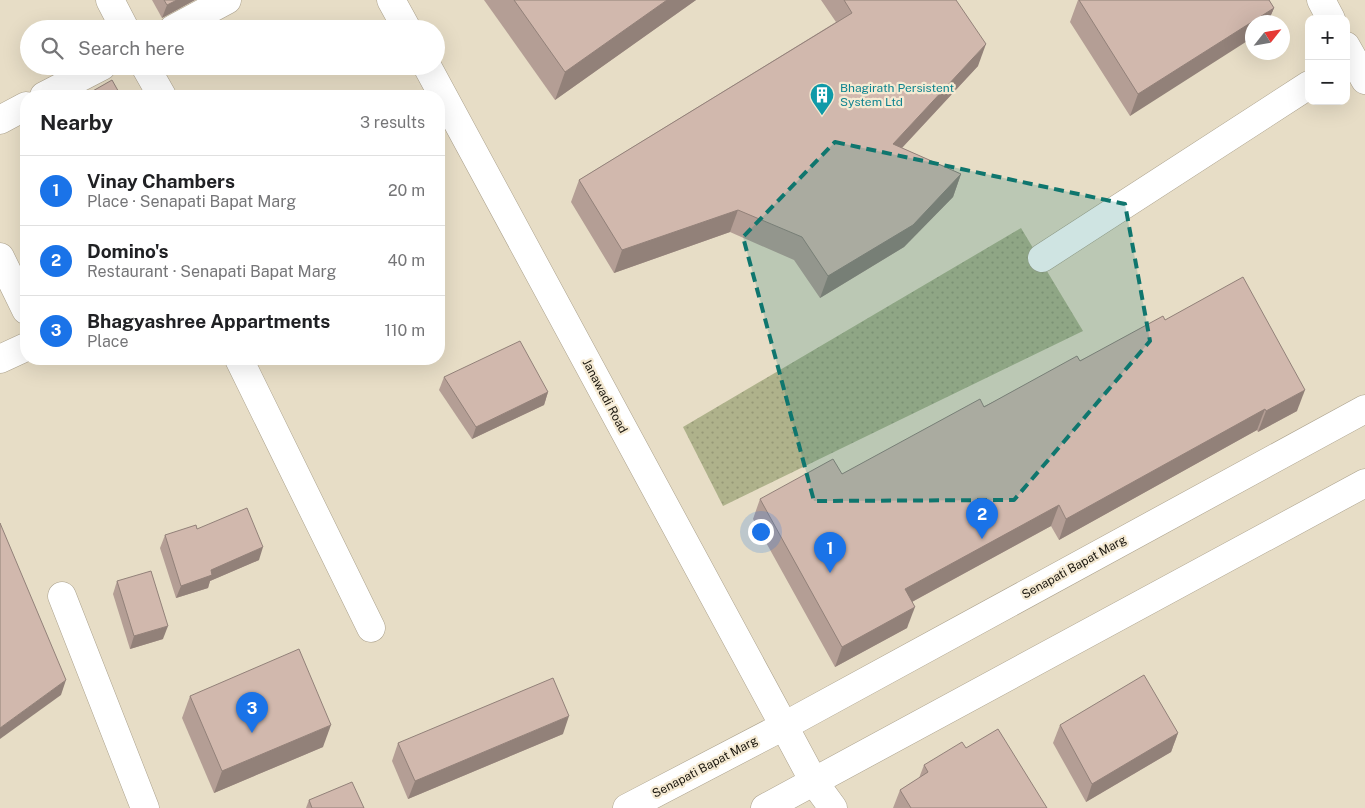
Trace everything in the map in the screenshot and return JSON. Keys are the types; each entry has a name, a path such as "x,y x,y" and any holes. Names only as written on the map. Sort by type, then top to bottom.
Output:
{"street":[{"path":"110,0 120,20"},
{"path":"190,20 227,0"},
{"path":"392,0 402,20"},
{"path":"1321,0 1329,15"},
{"path":"1350,57 1365,80"},
{"path":"56,90 85,75"},
{"path":"150,75 159,90"},
{"name":"Janawadi Road","path":"430,75 435,90"},
{"path":"1042,258 1305,88"},
{"path":"0,120 20,109"},
{"name":"Janawadi Road","path":"448,129 784,726"},
{"path":"0,257 20,298"},
{"path":"0,359 20,350"},
{"path":"242,365 371,628"},
{"name":"Senapati Bapat Marg","path":"627,808 784,726 1365,409"},
{"path":"765,808 1365,482"},
{"path":"62,596 145,808"},
{"path":"784,726 814,782 833,808"}],"highlighted area":[{"path":"835,142 1125,204 1150,341 1014,500 814,501 743,237"}],"green space":[{"path":"1021,228 1083,331 723,506 683,427"}],"building":[{"path":"164,0 177,0 167,5"},
{"path":"514,0 667,0 565,72"},
{"name":"Bhagirath Persistent System Ltd","path":"844,0 956,0 986,44 893,144 961,174 913,225 828,276 802,237 738,210 622,250 579,180 852,13"},
{"path":"1079,0 1269,0 1274,8 1263,15 1245,15 1245,26 1138,94"},
{"path":"112,80 118,90 94,90"},
{"path":"1243,277 1305,390 1266,411 1265,409 1066,519 1059,505 905,589 915,607 842,647 760,499 833,459 842,474 980,399 984,407 1077,356 1080,361 1163,316 1165,320"},
{"path":"520,341 548,392 476,427 444,377"},
{"path":"247,508 263,547 211,570 212,575 181,586 165,535 196,525 197,529"},
{"path":"0,523 66,680 0,728"},
{"path":"151,571 168,626 134,636 117,581"},
{"path":"299,649 331,725 222,771 190,696"},
{"path":"1144,675 1178,733 1092,784 1060,725"},
{"path":"553,678 569,716 415,781 398,743"},
{"path":"998,729 1047,808 911,808 900,790 928,772 924,765 962,742 966,748"},
{"path":"352,782 364,808 312,808 309,800"}],"place":[{"name":"Bhagirath Persistent System Ltd","path":"822,116"},
{"name":"Domino's","path":"982,539"},
{"name":"Vinay Chambers","path":"830,573"},
{"name":"Bhagyashree Appartments","path":"252,733"}]}
